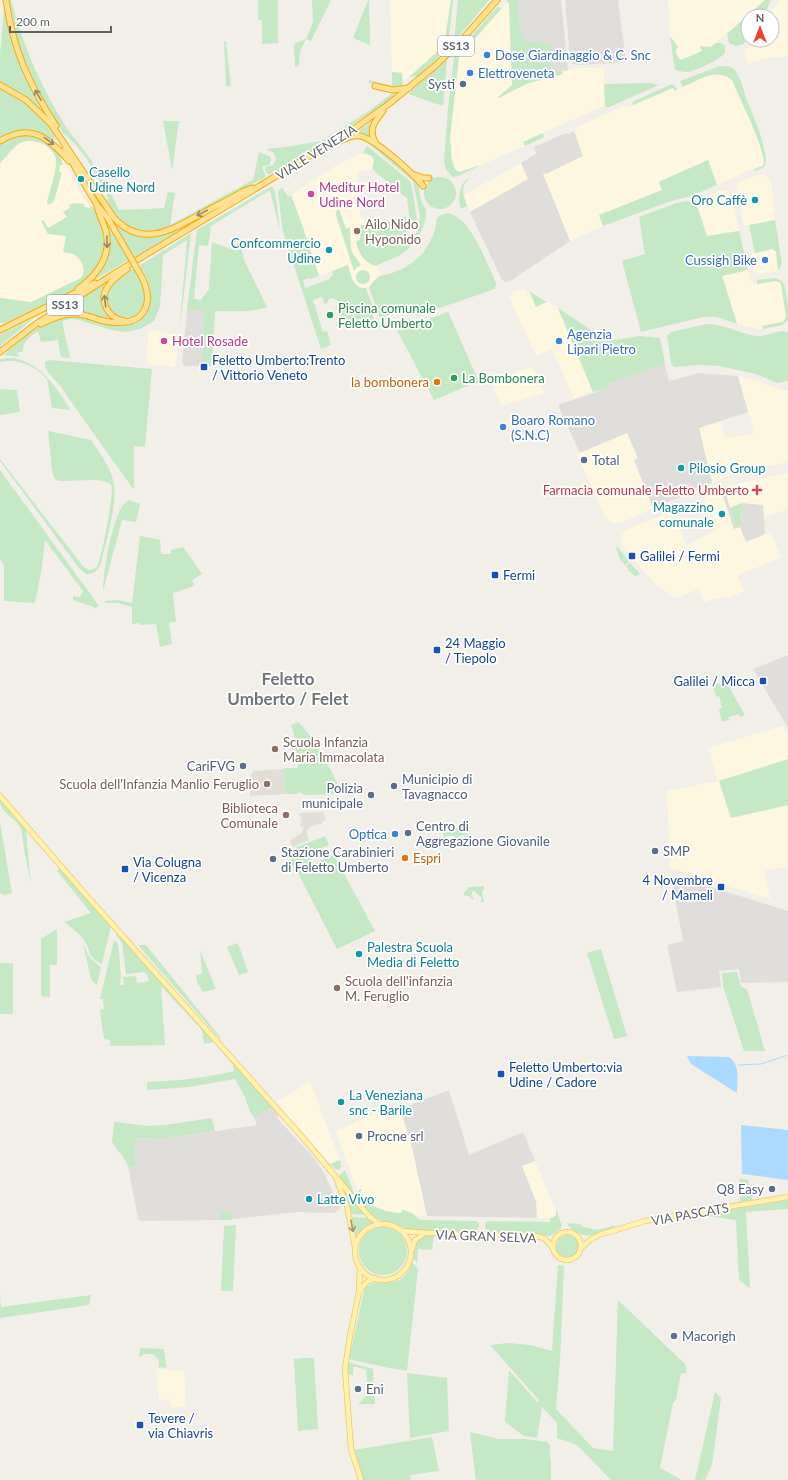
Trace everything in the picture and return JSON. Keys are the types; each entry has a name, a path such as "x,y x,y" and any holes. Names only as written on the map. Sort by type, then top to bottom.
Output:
{"highway":[{"path":"6,0 14,41 27,77 80,165"},
{"name":"VIALE VENEZIA","path":"0,352 47,316 112,275 351,131 410,88 459,43 497,0"},
{"path":"0,86 18,95 37,109 51,124 80,165 114,218 120,224 134,232 148,235 169,231 244,191 262,185"},
{"path":"0,86 17,96 50,124 97,204 108,216"},
{"path":"375,86 393,90 410,88"},
{"path":"376,143 372,135 372,126 390,103"},
{"path":"0,141 6,137 17,134 28,133 40,135 51,142 74,165"},
{"path":"329,145 357,136 364,137 376,143 412,174 423,186"},
{"path":"412,174 420,178 429,178"},
{"path":"19,336 50,319 67,314 81,314 102,321 116,323 133,320 142,314 148,302 147,288 108,216 100,195"},
{"path":"62,300 92,277 105,259 107,236 97,204"},
{"path":"133,320 121,320 110,314 104,303 104,293 114,279 160,250 163,244"},
{"name":"VIALE VENEZIA","path":"0,330 112,275"}],"main road":[{"path":"0,796 304,1139 336,1178 379,1224"},
{"path":"336,1178 347,1206 356,1248 356,1259 360,1267 367,1274 375,1278 387,1279 399,1274 406,1268 410,1260 411,1252 408,1238 402,1231 390,1225 379,1224 365,1231 358,1241 356,1248"},
{"name":"VIA PASCATS","path":"581,1248 593,1238 619,1228 645,1221 788,1197"},
{"name":"VIA GRAN SELVA","path":"402,1231 526,1235 556,1238"},
{"path":"567,1232 578,1237 581,1248 578,1256 574,1259 565,1260 557,1256 553,1248 559,1234 567,1232"},
{"name":"VIA GRAN SELVA","path":"411,1252 415,1240 421,1235 428,1233"},
{"name":"VIA PASCATS","path":"578,1237 593,1238"},
{"name":"VIA GRAN SELVA","path":"544,1238 553,1248"},
{"path":"360,1267 359,1292 346,1361 351,1449 360,1480"},
{"path":"359,1292 367,1282 375,1278"}],"shaded area":[{"path":"390,0 451,0 444,46 409,77 403,80 402,73 392,72"},
{"path":"517,0 561,0 568,70 551,73 552,45 526,40 522,37"},
{"path":"565,0 618,0 626,62 573,64 570,57"},
{"path":"668,0 765,0 756,8 740,8 740,22 711,47 700,47 702,51 681,61 675,50 678,46 670,36"},
{"path":"780,0 788,0 788,56 768,58 747,64 745,55 747,48 780,48 780,8 774,8"},
{"path":"507,2 509,4 512,85 499,98 526,84 562,74 562,71 579,68 604,68 605,105 523,142 525,146 465,172 458,172 455,171 450,165 450,137 459,57"},
{"path":"715,74 724,75 732,80 757,137 764,160 764,165 717,185 708,160 659,181 662,190 599,215 603,226 570,241 543,174 583,156 574,131 577,127 626,105 628,108 673,88 675,91"},
{"path":"574,131 583,156 546,174 543,174 570,241 510,281 505,282 502,280 470,212 528,179 521,163 536,154 534,147"},
{"path":"30,141 48,146 61,156 81,194 90,206 90,208 84,207 84,204 74,203 69,205 71,208 63,212 67,217 48,228 44,220 48,234 66,236 73,254 82,264 84,272 81,278 31,302 0,298 0,163 21,142"},
{"path":"363,153 372,156 374,162 372,169 357,173 360,217 363,218 369,229 361,225 360,240 382,275 375,279 369,287 363,288 356,285 352,280 348,265 319,276 291,195 340,163"},
{"path":"521,163 528,179 470,212 464,195"},
{"path":"758,175 766,176 771,182 775,220 744,226 736,187 739,182"},
{"path":"722,190 726,190 731,196 739,231 707,236 695,200"},
{"path":"780,247 782,264 778,271 762,274 757,273 754,270 751,254"},
{"path":"748,270 752,284 776,281 781,283 786,315 783,322 762,326 763,329 737,324 722,276"},
{"path":"525,289 528,294 533,292 558,308 593,392 574,399 552,349 536,356 509,297 514,291"},
{"path":"187,310 204,310 202,366 185,366 182,363"},
{"path":"148,330 179,335 175,367 147,364"},
{"path":"665,364 669,381 699,373 738,376 748,412 699,428 712,483 682,494 682,496 653,508 634,460 638,458 627,433 580,453 558,405 608,388 607,384"},
{"path":"531,367 544,393 501,406 491,382"},
{"path":"738,376 758,381 782,391 788,390 788,462 740,472 712,483 699,428 720,421 725,439 754,433"},
{"path":"627,432 638,458 634,460 653,508 616,524 609,521 605,517 577,454"},
{"path":"788,473 788,509 764,517 763,505 741,524 736,526 724,489 744,482"},
{"path":"724,489 736,526 741,524 742,503 763,505 765,534 746,542 740,527 734,529 721,490"},
{"path":"721,490 734,529 740,527 746,542 771,532 781,558 737,575 744,591 727,598 726,596 704,602 698,589 677,598 659,587 639,566 622,544 622,535 626,530 674,510 686,545 716,530 704,498"},
{"path":"788,655 788,728 753,669"},
{"path":"783,726 788,736 788,759 719,781 731,818 788,805 788,866 764,871 770,899 670,868 667,791 718,781 708,748"},
{"name":"Scuola dell'Infanzia Manlio Feruglio","path":"284,769 285,794 250,796 250,778 253,771"},
{"path":"323,812 326,820 323,821 321,825 318,824 308,828 306,831 309,840 292,847 290,840 302,833 303,828 300,826 302,817 299,816 299,813"},
{"path":"676,876 788,911 788,982 741,983 739,969 719,971 721,987 677,992 667,945 683,941 673,888"},
{"path":"310,1082 340,1160 330,1164 276,1102"},
{"path":"449,1090 469,1155 523,1132 535,1161 522,1166 536,1202 537,1218 427,1216 412,1147 400,1109"},
{"path":"399,1103 412,1147 427,1216 387,1215 360,1198 336,1131"},
{"path":"273,1107 279,1114 277,1118 313,1157 324,1173 339,1205 340,1209 338,1211 334,1213 297,1212 226,1220 141,1221 138,1219 128,1166 135,1166 135,1138 169,1138 257,1125 254,1117"},
{"path":"535,1161 556,1211 556,1216 553,1218 537,1218 536,1202 522,1166"},
{"path":"156,1369 184,1371 186,1406 171,1407 170,1399 159,1400"}],"green space":[{"path":"9,0 11,0 27,51 50,99 68,130 98,171 119,210 164,208 168,192 175,193 170,225 253,180 259,152 271,158 270,164 262,167 266,177 166,230 148,232 138,231 128,226 120,220 107,201 108,198 102,185 86,158 75,144 64,134 30,76 18,43"},
{"path":"258,0 278,0 278,43 262,44 262,20 258,20"},
{"path":"312,0 331,0 311,41 306,39 313,22"},
{"path":"369,0 370,45 353,38"},
{"path":"451,0 453,0 448,48 419,76 409,77 444,46"},
{"path":"458,0 489,0 454,42"},
{"path":"506,0 517,0 522,37 526,40 552,45 551,73 562,71 563,74 526,84 499,98 498,97 512,85 509,4"},
{"path":"765,0 771,0 768,8 756,8"},
{"path":"497,7 502,8 459,57 450,137 452,161 455,169 459,172 481,165 453,177 446,170 444,161 454,56"},
{"path":"4,10 22,70 49,119 28,100 0,84 0,54"},
{"path":"740,22 740,45 736,46 729,43 727,34"},
{"path":"670,36 678,47 676,50 677,56 681,60 702,51 700,46 711,47 716,43 722,43 725,46 725,53 713,62 692,71 686,72 675,70"},
{"path":"306,39 300,51 299,66 295,67 294,44"},
{"path":"224,41 226,41 231,79 230,86 226,86"},
{"path":"447,60 443,106 408,94"},
{"path":"720,66 731,67 741,81 765,153 765,165 759,170 754,171 754,169 763,166 764,160 762,150 732,80 726,76 714,75 701,78 683,87 680,81"},
{"path":"392,72 402,73 403,84 399,88 369,83 369,80 392,86"},
{"path":"670,80 609,107 605,107 604,84 651,83 658,85"},
{"path":"672,84 677,90 675,91 673,88 633,105 632,102"},
{"path":"0,89 25,103 41,116 52,131 56,140 39,132 27,130 16,131 0,138"},
{"path":"392,93 394,94 393,97 317,147 269,175 265,170 266,167 273,165 276,160 274,153 266,149 321,141 369,111"},
{"path":"163,121 179,121 172,170"},
{"path":"371,122 372,139 351,135"},
{"path":"543,133 544,137 525,146 523,142"},
{"path":"24,134 37,136 48,141 58,152 62,161 63,165 60,165 59,172 62,172 55,198 49,205 47,202 54,178 56,163 53,152 49,148 39,142 22,142 13,148 0,163 0,142"},
{"path":"368,143 375,145 416,180 421,200 426,211 423,228 412,245 400,255 376,266 368,263 358,249 356,241 360,240 361,225 364,225 369,229 406,216 406,232 409,235 413,235 417,233 420,215 413,181"},
{"path":"367,146 411,182 417,219 414,230 408,229 409,215 407,198 372,169 374,162 372,156 363,153"},
{"path":"708,160 717,185 694,195 668,202 603,226 599,215 662,190 659,182"},
{"path":"473,176 464,186 463,193 467,206 461,209 459,199 461,188 467,179"},
{"path":"437,177 443,177 453,184 456,193 455,199 449,206 443,209 437,209 427,202 424,196 424,190 431,180"},
{"path":"272,186 275,191 280,231 270,190 211,226 208,246 199,245 194,299 201,300 209,289 212,242 234,250 241,247 244,260 267,307 248,311 215,311 212,366 202,366 204,310 187,310 197,230"},
{"path":"282,187 288,197 291,195 319,276 303,280 305,288 330,279 333,275 332,271 348,265 351,277 355,284 361,288 366,288 375,313 372,314 374,320 349,328 344,320 342,323 341,308 336,299 330,298 325,305 322,297 313,300 323,332 327,331 331,345 321,349 283,232 278,192"},
{"path":"695,200 707,236 739,231 748,270 722,276 737,324 717,317 703,317 641,332 622,261 645,254 639,217 677,203"},
{"path":"74,203 84,204 84,207 92,207 100,218 105,235 106,246 100,264 87,280 69,292 5,323 0,323 0,298 31,302 81,278 83,275 84,268 79,259 74,254 63,252 66,236 48,234 41,221 43,220 48,228 67,217 63,212 70,208 69,205"},
{"path":"339,209 346,229 350,227 351,249 361,265 354,271 336,215 336,212"},
{"path":"100,211 130,259 91,282 105,263 108,256 108,240"},
{"path":"204,213 205,215 134,258 109,214 115,220 149,236 165,234 179,228"},
{"path":"447,213 455,216 463,222 477,242 496,283 495,289 416,316 412,307 380,318 369,287 379,276 404,268 423,253 435,230 437,218"},
{"path":"775,220 782,264 778,271 776,251 773,249 755,253 749,225"},
{"path":"191,233 179,335 187,240 163,255 160,307 154,321 140,329 126,332 111,330 79,320 72,319 62,321 70,358 61,357 58,340 41,342 38,331 29,337 25,342 23,352 17,352 20,357 4,355 28,334 59,317 79,315 102,322 112,323 133,322 142,317 150,304 151,296 150,289 140,265"},
{"path":"134,268 144,287 145,303 137,316 129,319 121,318 114,314 106,299 109,289 116,279"},
{"path":"360,270 366,270 370,274 370,280 366,284 360,284 356,280 356,274"},
{"path":"776,278 782,281 784,285 787,300 788,320 782,325 763,329 762,326 783,322 786,317 781,283 776,281 757,284 757,280"},
{"path":"108,281 103,301 116,321 64,312 55,314"},
{"path":"531,292 547,302 536,307 530,293"},
{"path":"558,308 603,338 615,340 640,336 659,338 665,364 607,384 608,388 593,392"},
{"path":"448,312 479,382 434,400 397,330"},
{"path":"34,318 0,346 0,335"},
{"path":"713,324 757,336 784,331 788,332 788,381 777,383 756,374 719,366 698,365 674,367 671,363 667,336 671,332"},
{"path":"13,358 32,365 47,377 71,410 52,408 47,379 38,370 19,362 0,362 0,359"},
{"path":"49,360 152,369 145,447 134,446 134,490 61,387 46,369 45,362"},
{"path":"0,389 17,390 20,412 0,415"},
{"path":"48,431 91,440 107,464 113,480 114,499 109,533 100,565 96,571 91,573 86,574 79,568 0,461 0,459 83,566 88,570 94,569 100,558 105,537 110,510 111,485 106,482 92,480 56,480 52,470"},
{"path":"0,470 99,606 95,609 94,607 73,600 73,596 80,597 83,591 45,540 42,567 35,603 4,601 4,566 0,559"},
{"path":"129,500 140,504 136,522 122,520 103,591 107,556 114,527 118,514 123,505"},
{"path":"742,503 741,524 736,526 730,508"},
{"path":"140,536 160,540 161,554 171,554 171,550 183,547 202,574 192,580 194,586 173,593 176,621 169,623 172,644 160,647 156,624 132,624 132,607 118,603 106,603 105,601 117,600 132,603"},
{"path":"618,547 629,562 625,565 620,559 616,548"},
{"path":"630,563 640,574 635,576 628,570 629,569 626,566"},
{"path":"726,682 745,715 740,717 739,714 728,717 729,720 722,722 719,709 722,708 719,696 716,697 713,685"},
{"path":"298,722 325,759 338,784 341,785 342,791 339,794 305,795 299,792 297,794 285,794 284,768 298,768 295,738 291,725"},
{"path":"788,759 788,805 731,818 719,781"},
{"path":"0,800 26,829 32,885 27,866 21,829 3,809"},
{"path":"0,822 12,893 5,895 0,893"},
{"path":"442,826 462,829 462,832 467,833 468,838 466,835 458,836 458,842 456,843 454,836 446,836 446,840 444,840"},
{"path":"325,836 329,845 308,853 311,863 294,870 287,851"},
{"path":"334,855 375,931 337,949 297,871"},
{"path":"60,868 111,926 102,964 91,956 86,943 79,934 64,922 91,913 57,871"},
{"path":"484,886 482,892 484,902 481,902 481,897 473,890 471,896 474,898 473,900 471,897 464,895 469,887"},
{"path":"57,929 57,965 50,965 50,997 41,996 41,939"},
{"path":"117,931 273,1107 254,1117 250,1112 245,1097 235,1079 189,1087 147,1090 147,1082 190,1079 234,1071 233,1065 214,1042 204,1044 202,1030 161,986 165,1045 111,1046 108,1044 110,1044 110,1040 104,1039 100,1011 104,1009 103,999 100,999 114,940 118,943 121,976 120,985 124,985 123,977 136,976 137,983 149,981 147,974 144,972 126,974 122,943 116,935"},
{"path":"238,943 248,972 239,975 227,947"},
{"path":"83,944 90,958 101,967 97,985 91,979"},
{"path":"138,945 146,945 221,1038 220,1039"},
{"path":"601,949 627,1036 614,1039 587,953"},
{"path":"200,950 216,989 203,992 197,982 196,975 202,974"},
{"path":"0,963 13,963 13,1014 0,1014"},
{"path":"737,972 741,987 747,989 765,1051 744,1051 723,986 722,973"},
{"path":"212,1118 215,1131 160,1139 135,1138 135,1167 128,1166 112,1142 114,1122 149,1126"},
{"path":"340,1160 341,1167 339,1170 335,1169 330,1164"},
{"path":"345,1170 356,1198 338,1177"},
{"path":"739,1179 748,1180 753,1200 740,1202"},
{"path":"340,1184 366,1215 351,1214"},
{"path":"361,1189 362,1190 360,1192 368,1201 383,1210 401,1213 403,1210 412,1213 420,1220 476,1221 479,1224 479,1227 475,1231 412,1230 393,1223 382,1221 369,1213 363,1206 357,1194"},
{"path":"788,1200 788,1209 746,1212 750,1288 739,1280 736,1220 699,1215"},
{"path":"556,1209 561,1223 561,1228 549,1236 528,1232 489,1231 485,1228 485,1224 488,1221 550,1222 550,1218 556,1215"},
{"path":"221,1211 231,1212 231,1220 221,1220"},
{"path":"352,1217 368,1218 376,1224 365,1230 356,1239"},
{"path":"567,1223 579,1224 583,1227 598,1230 615,1225 615,1227 600,1233 586,1235 574,1231"},
{"path":"236,1225 233,1291 221,1291 224,1226"},
{"path":"378,1227 388,1227 400,1234 407,1246 407,1256 400,1268 388,1275 378,1275 370,1271 363,1264 359,1256 359,1246 363,1238 370,1231"},
{"path":"568,1235 573,1236 579,1242 579,1252 573,1258 568,1259 563,1258 557,1252 556,1247 557,1242 563,1236"},
{"path":"434,1236 432,1250 418,1249 417,1263 413,1258 416,1243 420,1238"},
{"path":"412,1262 418,1269 407,1371 349,1359 364,1291 369,1285 374,1283 394,1282 401,1279 407,1273"},
{"path":"558,1265 564,1266 560,1360 556,1409 593,1448 613,1451 618,1300 686,1365 686,1373 681,1373 676,1400 673,1403 660,1468 682,1480 611,1480 577,1445 557,1438 557,1423 542,1407 537,1438 524,1436 505,1422 509,1370 538,1403 539,1400 490,1345 508,1343 530,1345 552,1351"},
{"path":"0,1294 1,1307 91,1295 89,1305 0,1318"},
{"path":"140,1348 164,1349 166,1368 159,1367 159,1360 153,1354 144,1354 139,1357"},
{"path":"314,1358 318,1429 298,1431 294,1359"},
{"path":"347,1362 373,1369 375,1404 358,1404 368,1394 366,1370 353,1367 353,1375 348,1374"},
{"path":"407,1373 447,1378 449,1431 410,1438"},
{"path":"715,1392 721,1398 712,1464 705,1480 695,1480"},
{"path":"470,1432 499,1439 525,1439 547,1442 550,1446 551,1480 476,1480"},
{"path":"432,1437 439,1471 410,1475 411,1480 363,1480 354,1450"}],"water":[{"path":"687,1056 729,1057 737,1069 737,1093 691,1064"},
{"path":"741,1125 788,1130 788,1180 742,1174"}],"waterway":[{"path":"738,1065 761,1064 788,1055"}],"place":[{"name":"Dose Giardinaggio & C. Snc","path":"487,55"},
{"name":"Elettroveneta","path":"470,73"},
{"name":"Systi","path":"463,84"},
{"name":"Casello Udine Nord","path":"81,179"},
{"name":"Meditur Hotel Udine Nord","path":"311,194"},
{"name":"Oro Caffè","path":"755,200"},
{"name":"Ailo Nido Hyponido","path":"357,231"},
{"name":"Confcommercio Udine","path":"329,250"},
{"name":"Cussigh Bike","path":"765,260"},
{"name":"Piscina comunale Feletto Umberto","path":"330,315"},
{"name":"Hotel Rosade","path":"164,341"},
{"name":"Agenzia Lipari Pietro","path":"559,341"},
{"name":"Feletto Umberto:Trento / Vittorio Veneto","path":"204,367"},
{"name":"La Bombonera","path":"454,378"},
{"name":"la bombonera","path":"437,382"},
{"name":"Boaro Romano (S.N.C)","path":"503,427"},
{"name":"Total","path":"584,460"},
{"name":"Pilosio Group","path":"681,468"},
{"name":"Farmacia comunale Feletto Umberto","path":"757,490"},
{"name":"Magazzino comunale","path":"722,514"},
{"name":"Galilei / Fermi","path":"632,556"},
{"name":"Fermi","path":"495,575"},
{"name":"24 Maggio / Tiepolo","path":"437,650"},
{"name":"Galilei / Micca","path":"763,681"},
{"name":"Scuola Infanzia Maria Immacolata","path":"275,749"},
{"name":"CariFVG","path":"243,766"},
{"name":"Scuola dell'Infanzia Manlio Feruglio","path":"267,784"},
{"name":"Municipio di Tavagnacco","path":"394,786"},
{"name":"Polizia municipale","path":"371,795"},
{"name":"Biblioteca Comunale","path":"286,815"},
{"name":"Centro di Aggregazione Giovanile","path":"408,833"},
{"name":"Optica","path":"395,834"},
{"name":"SMP","path":"655,851"},
{"name":"Esprì","path":"405,858"},
{"name":"Stazione Carabinieri di Feletto Umberto","path":"273,859"},
{"name":"Via Colugna / Vicenza","path":"125,869"},
{"name":"4 Novembre / Mameli","path":"721,887"},
{"name":"Palestra Scuola Media di Feletto","path":"359,954"},
{"name":"Scuola dell'infanzia M. Feruglio","path":"337,988"},
{"name":"Feletto Umberto:via Udine / Cadore","path":"501,1074"},
{"name":"La Veneziana snc - Barile","path":"341,1102"},
{"name":"Procne srl","path":"359,1136"},
{"name":"Q8 Easy","path":"772,1189"},
{"name":"Latte Vivo","path":"309,1199"},
{"name":"Macorigh","path":"674,1336"},
{"name":"Eni","path":"358,1389"},
{"name":"Tevere / via Chiavris","path":"140,1425"}],"district":[{"name":"Feletto Umberto / Felet","path":"288,689"}]}
